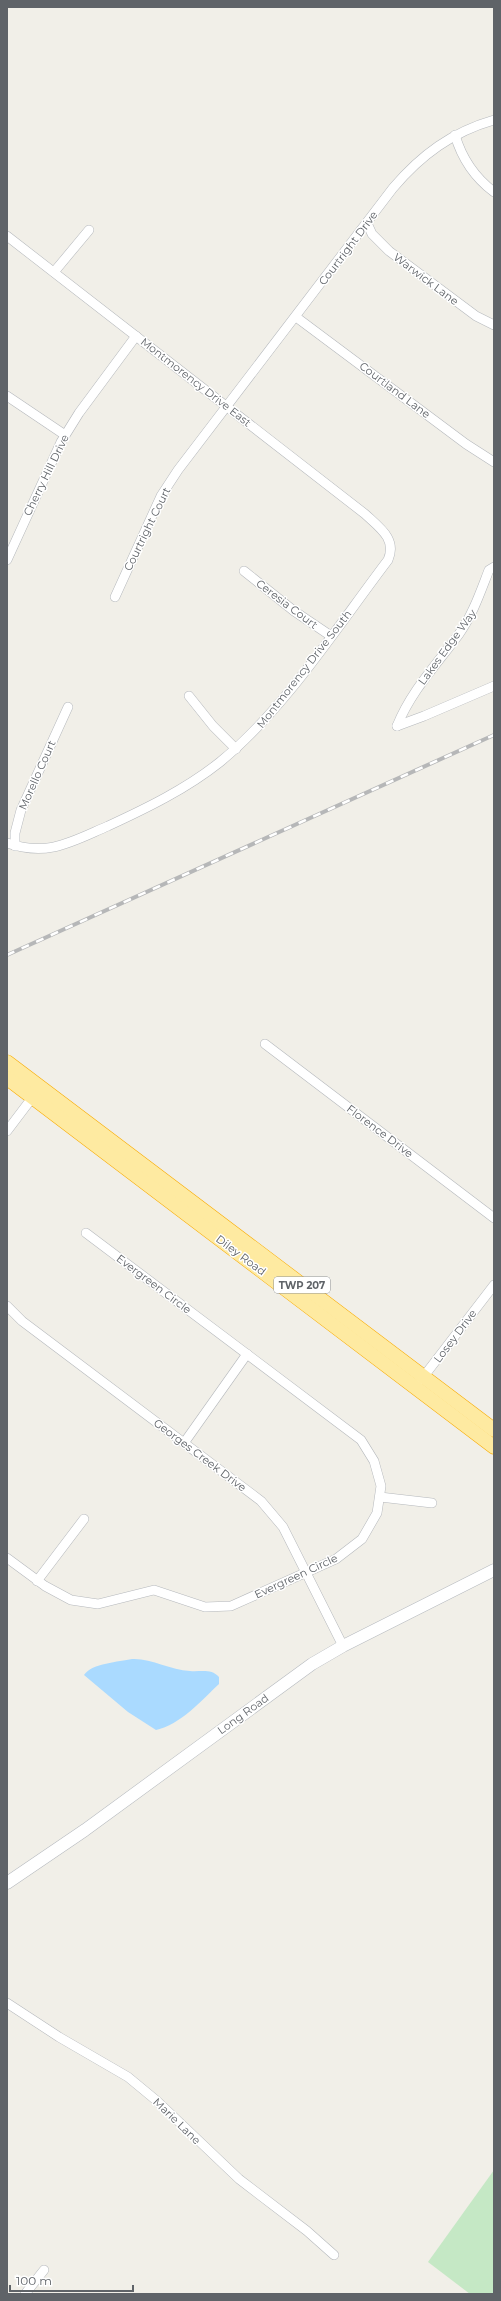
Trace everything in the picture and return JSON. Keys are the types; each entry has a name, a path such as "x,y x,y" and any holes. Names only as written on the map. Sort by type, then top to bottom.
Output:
{"highway":[{"name":"Diley Road","path":"7,1062 36,1092 419,1382 494,1446"},
{"name":"Diley Road","path":"7,1078 36,1092"},
{"name":"Diley Road","path":"419,1382 494,1430"}],"main road":[{"name":"Long Road","path":"7,1883 85,1830 281,1685 343,1646 494,1570"}],"street":[{"name":"Courtright Drive","path":"226,406 408,170 426,154 455,135 494,120"},
{"path":"455,135 468,166 482,183 494,192"},
{"name":"Warwick Lane","path":"366,223 372,234 389,251 476,316 494,325"},
{"path":"54,272 89,230"},
{"name":"Montmorency Drive East","path":"7,236 365,514 382,531"},
{"name":"Courtland Lane","path":"296,317 466,444 494,462"},
{"name":"Cherry Hill Drive","path":"7,560 49,466 65,435 109,371 136,336"},
{"path":"7,396 65,435"},
{"name":"Courtright Court","path":"116,597 161,496 178,470 226,406"},
{"name":"Montmorency Drive South","path":"11,845 37,849 72,843 181,790 236,748 267,718 388,560 391,544 382,531"},
{"name":"Lakes Edge Way","path":"494,567 489,570 477,604 459,633 413,693 397,726 494,686"},
{"name":"Ceresia Court","path":"244,571 294,611 331,636"},
{"path":"189,696 213,726 236,748"},
{"name":"Morello Court","path":"11,845 21,810 68,707"},
{"name":"Florence Drive","path":"265,1044 494,1218"},
{"path":"7,1131 36,1092"},
{"name":"Evergreen Circle","path":"7,1558 37,1581 71,1600 98,1604 154,1590 205,1607 231,1606 336,1559 362,1539 377,1513 381,1486 374,1461 361,1440 86,1233"},
{"name":"Losey Drive","path":"419,1382 494,1285"},
{"name":"Georges Creek Drive","path":"7,1306 22,1321 261,1501 283,1527 307,1571 343,1646"},
{"path":"184,1443 247,1354"},
{"path":"380,1497 432,1503"},
{"path":"37,1581 84,1519"},
{"name":"Marie Lane","path":"7,2004 132,2080 217,2159 307,2231 334,2255"},
{"path":"25,2294 44,2270"}],"green space":[{"path":"494,2170 494,2294 470,2294 428,2262"}],"water":[{"path":"132,1659 146,1660 175,1669 213,1672 219,1677 219,1684 190,1711 174,1723 156,1730 128,1712 84,1675 99,1665"}],"railway":[{"path":"7,955 494,735"}]}
